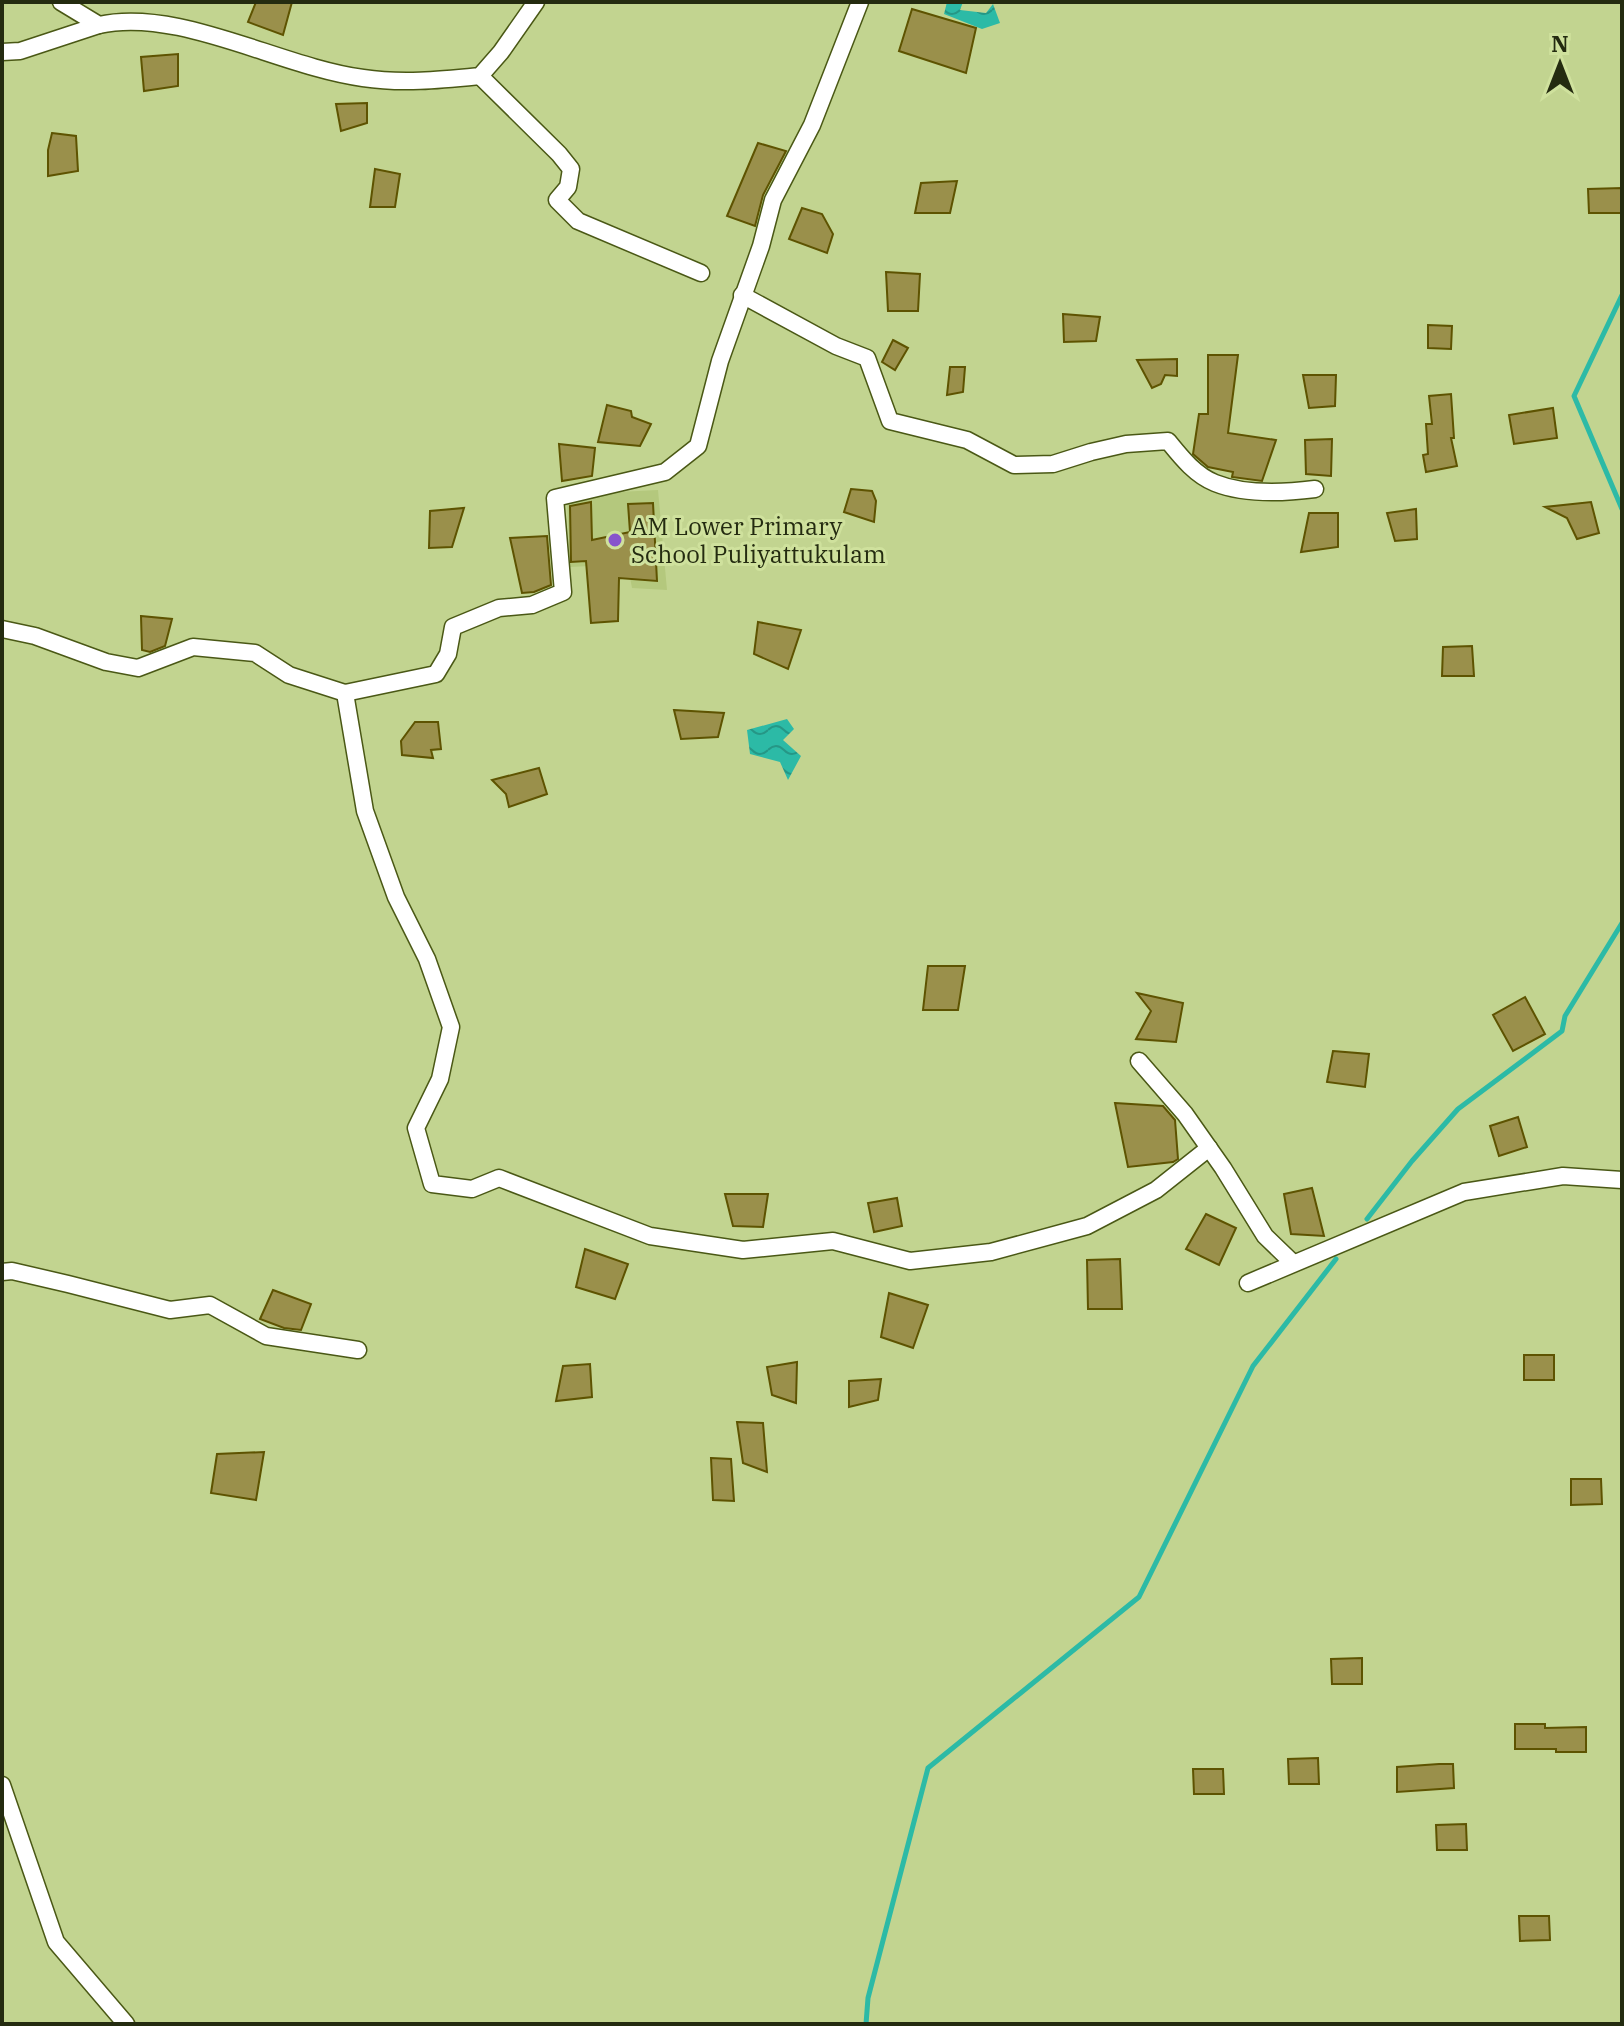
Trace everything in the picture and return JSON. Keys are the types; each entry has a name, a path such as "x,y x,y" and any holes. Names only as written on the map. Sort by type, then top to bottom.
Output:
{"street":[{"path":"61,2 99,25"},
{"path":"2,52 20,51 99,25 151,20 362,78 423,82 480,76 536,2"},
{"path":"2,629 35,636 106,662 138,668 193,647 255,653 289,675 345,693 436,674 448,654 453,627 499,608 532,605 563,592 555,498 665,472 698,446 720,361 761,246 773,200 812,125 860,2"},
{"path":"480,76 571,169 568,187 557,200 578,221 701,273"},
{"path":"742,295 836,346 867,358 890,421 967,440 1014,465 1053,464 1126,444 1168,441 1186,464 1214,483 1257,492 1315,489"},
{"path":"345,693 365,811 396,897 427,959 451,1027 440,1079 416,1128 432,1184 472,1189 499,1178 650,1236 743,1250 833,1241 910,1261 991,1252 1087,1226 1156,1190 1209,1148"},
{"path":"1139,1061 1185,1114 1265,1236 1293,1263"},
{"path":"1248,1283 1464,1192 1563,1176 1622,1180"},
{"path":"2,1272 12,1271 170,1310 210,1305 266,1336 358,1350"},
{"path":"2,1785 56,1942 126,2024"}],"shaded area":[{"name":"AM Lower Primary School Puliyattukulam","path":"658,490 667,590 632,588 629,572 589,566 570,567 567,499 598,493"}],"water":[{"path":"947,2 963,2 960,10 986,13 993,4 1000,23 982,29 944,14"},
{"path":"787,719 794,729 783,740 801,756 788,780 780,762 750,754 747,730"}],"building":[{"path":"256,2 292,2 283,35 248,22"},
{"path":"912,9 976,28 966,73 899,51"},
{"path":"178,54 178,86 144,91 141,57"},
{"path":"367,103 367,123 341,131 336,104"},
{"path":"52,133 76,136 78,171 48,176 48,150"},
{"path":"758,143 786,151 763,195 755,226 727,216"},
{"path":"375,169 400,174 395,207 370,207"},
{"path":"957,181 950,213 915,213 921,183"},
{"path":"1622,188 1622,213 1589,213 1588,189"},
{"path":"802,208 822,214 833,234 827,253 789,239"},
{"path":"886,272 920,274 918,311 888,311"},
{"path":"1063,314 1100,317 1096,341 1064,342"},
{"path":"1428,325 1452,326 1451,349 1428,348"},
{"path":"893,340 908,348 895,370 882,362"},
{"path":"1208,355 1238,355 1228,433 1276,440 1262,481 1232,477 1233,472 1208,467 1193,454 1199,414 1208,414"},
{"path":"1177,359 1177,376 1165,375 1161,384 1152,388 1137,360"},
{"path":"950,367 965,367 963,392 947,395"},
{"path":"1303,375 1336,375 1335,406 1309,408"},
{"path":"1451,394 1454,438 1451,438 1457,466 1426,472 1423,455 1428,454 1426,424 1432,424 1429,396"},
{"path":"607,405 631,411 632,417 651,424 640,446 598,442"},
{"path":"1553,408 1557,438 1514,444 1509,415"},
{"path":"1332,439 1331,476 1306,474 1305,440"},
{"path":"559,444 595,448 592,476 562,481"},
{"path":"851,489 872,491 876,501 874,522 844,512"},
{"path":"591,502 592,540 630,532 628,504 653,503 657,581 619,578 618,621 591,623 586,561 571,562 570,506"},
{"path":"1591,502 1599,533 1577,539 1567,518 1545,507"},
{"path":"464,508 452,547 429,548 430,511"},
{"path":"1416,509 1417,539 1395,541 1387,513"},
{"path":"1309,513 1338,513 1338,547 1301,552"},
{"path":"547,536 551,585 522,593 510,538"},
{"path":"141,616 172,619 165,646 150,652 142,650"},
{"path":"758,622 801,630 788,669 754,654"},
{"path":"1472,646 1474,676 1442,676 1443,647"},
{"path":"674,710 724,713 718,737 681,739"},
{"path":"415,722 438,722 441,749 431,750 433,758 402,755 401,741"},
{"path":"539,768 547,794 509,807 506,794 492,780"},
{"path":"928,966 965,966 958,1010 923,1010"},
{"path":"1137,993 1183,1003 1176,1042 1136,1039 1151,1011"},
{"path":"1525,997 1545,1034 1513,1051 1493,1015"},
{"path":"1333,1051 1369,1054 1365,1087 1327,1082"},
{"path":"1115,1103 1163,1106 1175,1120 1178,1159 1128,1167"},
{"path":"1518,1117 1527,1147 1499,1156 1490,1126"},
{"path":"1312,1188 1324,1236 1291,1234 1284,1194"},
{"path":"725,1194 768,1194 763,1227 733,1226"},
{"path":"897,1198 902,1226 874,1232 868,1203"},
{"path":"1206,1214 1236,1228 1219,1265 1186,1249"},
{"path":"585,1249 628,1264 615,1299 576,1287"},
{"path":"1120,1259 1122,1309 1088,1309 1087,1260"},
{"path":"273,1290 311,1304 301,1330 284,1328 260,1319"},
{"path":"889,1293 928,1305 913,1348 881,1337"},
{"path":"1524,1355 1554,1355 1554,1380 1524,1380"},
{"path":"797,1362 796,1403 772,1395 767,1367"},
{"path":"590,1364 592,1397 556,1401 563,1366"},
{"path":"881,1379 878,1400 849,1407 849,1381"},
{"path":"737,1422 763,1423 767,1472 743,1463"},
{"path":"264,1452 256,1500 211,1493 217,1454"},
{"path":"711,1458 731,1459 734,1501 713,1500"},
{"path":"1571,1479 1601,1479 1602,1504 1571,1505"},
{"path":"1362,1658 1362,1684 1332,1684 1331,1659"},
{"path":"1515,1724 1545,1724 1545,1728 1586,1727 1586,1752 1515,1749"},
{"path":"1318,1758 1319,1784 1289,1784 1288,1759"},
{"path":"1453,1764 1454,1788 1397,1792 1397,1767"},
{"path":"1193,1769 1223,1769 1224,1794 1194,1794"},
{"path":"1466,1824 1467,1850 1437,1850 1436,1825"},
{"path":"1519,1916 1549,1916 1550,1940 1520,1941"}],"waterway":[{"path":"1622,295 1574,396 1622,509"},
{"path":"1367,1219 1458,1109 1562,1031 1565,1016 1622,923"},
{"path":"866,2024 868,1998 928,1768 1139,1597 1253,1366 1336,1259"}],"place":[{"name":"AM Lower Primary School Puliyattukulam","path":"615,540"}]}
